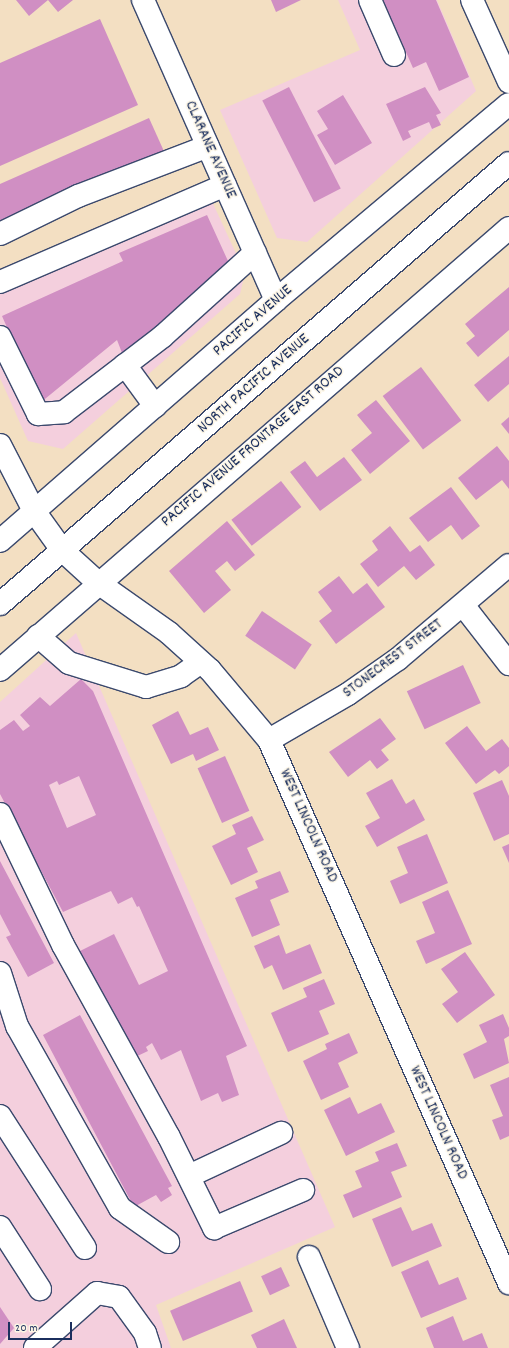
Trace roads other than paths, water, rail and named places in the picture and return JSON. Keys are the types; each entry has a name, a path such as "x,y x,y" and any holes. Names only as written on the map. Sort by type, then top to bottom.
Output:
{"street":[{"name":"CLARANE AVENUE","path":"143,0 276,300"},
{"path":"370,0 394,55"},
{"path":"472,0 509,82"},
{"name":"PACIFIC AVENUE","path":"0,541 276,300 509,104"},
{"path":"0,234 78,196 208,146"},
{"name":"NORTH PACIFIC AVENUE","path":"0,604 509,163"},
{"path":"0,282 225,185"},
{"name":"PACIFIC AVENUE FRONTAGE EAST ROAD","path":"0,670 97,582 509,228"},
{"path":"0,337 38,414 64,412 125,365 255,253"},
{"path":"125,365 155,406"},
{"name":"WEST LINCOLN ROAD","path":"0,445 34,511 62,550 97,582 169,633 201,662 240,702 269,740 509,1283"},
{"name":"STONECREST STREET","path":"269,740 348,694 398,659 509,565"},
{"path":"463,604 509,664"},
{"path":"38,636 69,663 146,687 181,676 201,662"},
{"path":"0,814 63,945 189,1176 214,1228 303,1190"},
{"path":"0,973 16,1026 120,1208 168,1242"},
{"path":"0,1116 85,1248"},
{"path":"189,1176 281,1134"},
{"path":"0,1227 40,1289"},
{"path":"309,1257 348,1348"},
{"path":"35,1348 96,1293 119,1297 144,1333 150,1348"}]}
